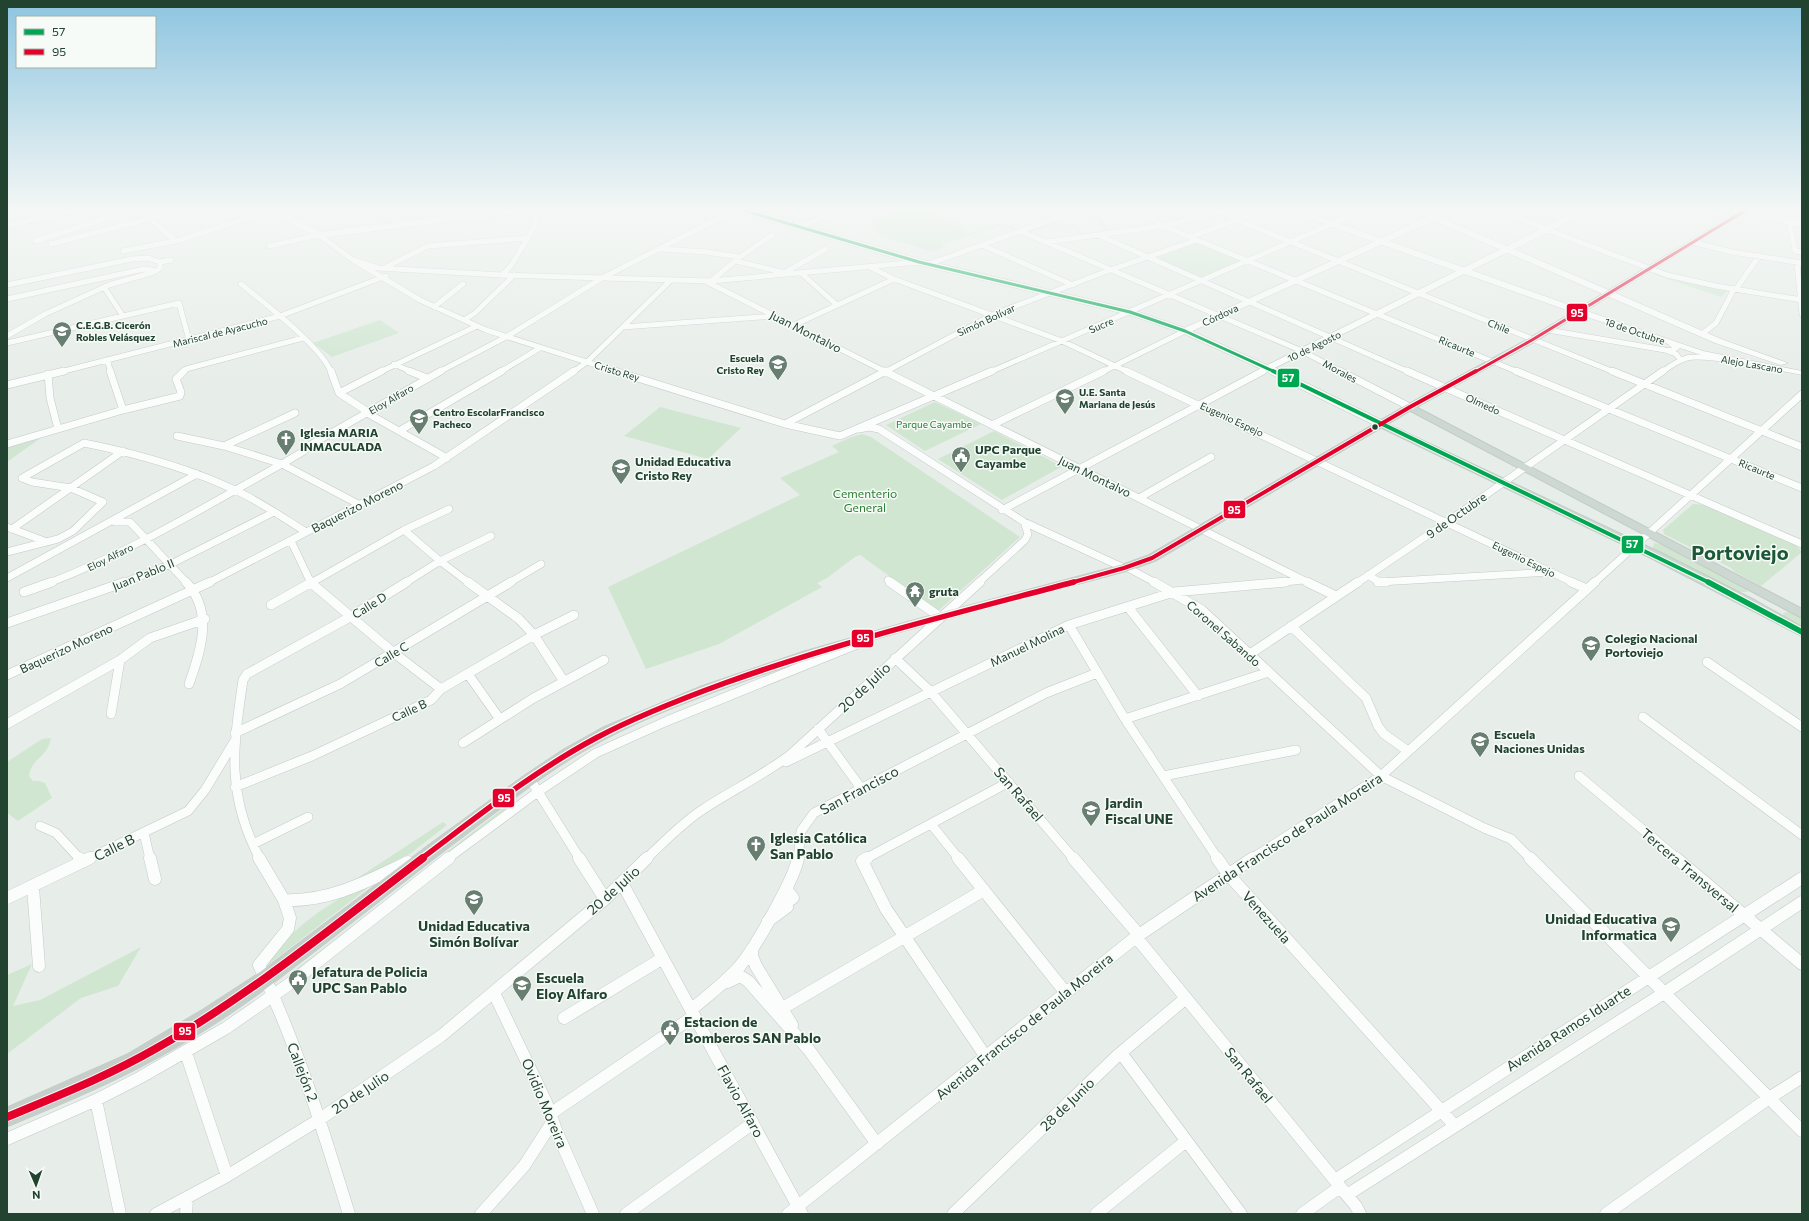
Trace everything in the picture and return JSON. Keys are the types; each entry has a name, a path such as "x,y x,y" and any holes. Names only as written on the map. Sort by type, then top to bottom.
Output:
{"highway":[{"path":"7,1117 86,1083 174,1038 266,978 431,852 530,779 575,749 619,726 736,679 813,657 881,633 1125,567 1152,558 1410,407 1532,340 1651,267"}],"main road":[{"path":"1608,294 1718,341 1741,353 1747,358 1740,361 1728,360"},
{"name":"18 de Octubre","path":"1578,311 1670,343 1728,360"},
{"path":"1718,341 1766,358 1802,368"},
{"path":"1665,350 1676,349 1670,343"},
{"name":"Alejo Lascano","path":"1728,360 1802,373"},
{"name":"Morales","path":"1410,407 1650,532 1802,614"},
{"path":"1381,424 1736,595 1802,632"}],"street":[{"path":"7,285 90,267"},
{"path":"7,336 45,314 104,288 146,275 160,267"},
{"name":"Cristo Rey","path":"364,267 434,306 477,326 506,337 785,424 835,436 847,434 859,429"},
{"path":"380,267 401,270 502,275 708,281 870,267"},
{"path":"502,275 510,267"},
{"name":"Eloy Alfaro","path":"24,592 93,566 147,539 282,464 304,451 310,445 427,378 506,337 602,278 624,267"},
{"path":"708,281 727,267"},
{"path":"767,267 792,274"},
{"path":"779,276 794,267"},
{"name":"Eugenio Espejo","path":"870,267 894,279 1062,341 1199,404 1587,589"},
{"path":"942,267 1130,312 1185,331 1268,368 1381,424"},
{"path":"1033,267 1073,284"},
{"name":"Morales","path":"1103,267 1171,294 1302,351 1410,407"},
{"name":"Simón Bolívar","path":"785,424 992,315 1119,267"},
{"name":"Olmedo","path":"1172,267 1802,544"},
{"name":"Sucre","path":"859,429 1234,267"},
{"name":"Ricaurte","path":"1263,267 1802,488"},
{"name":"Córdova","path":"992,425 1185,331 1324,267"},
{"name":"Chile","path":"1352,267 1802,447"},
{"name":"18 de Octubre","path":"1455,267 1578,311"},
{"name":"10 de Agosto","path":"1002,510 1078,468 1268,368 1470,267"},
{"path":"1548,267 1608,294"},
{"path":"1643,267 1687,280 1801,300"},
{"path":"1702,334 1716,323 1735,289 1751,267"},
{"path":"1800,267 1802,314"},
{"path":"374,273 384,268"},
{"path":"7,299 144,270 152,270 146,275"},
{"name":"Mariscal de Ayacucho","path":"7,385 280,316 401,270"},
{"path":"801,273 837,305"},
{"path":"464,320 476,313 514,275"},
{"path":"794,325 894,279"},
{"name":"Baquerizo Moreno","path":"7,675 194,590 419,475 447,458 587,362 671,280"},
{"name":"Juan Montalvo","path":"708,281 886,372 1336,596"},
{"path":"241,284 280,316 328,364 339,393 399,431 447,458"},
{"path":"434,306 463,284"},
{"path":"104,288 123,316"},
{"path":"7,343 179,303 189,340"},
{"path":"623,327 775,316"},
{"path":"339,393 394,364 477,326"},
{"name":"Alejo Lascano","path":"1548,330 1728,360"},
{"path":"7,444 123,410 180,396 182,392 176,379 180,373 186,369 303,338"},
{"path":"399,431 540,348"},
{"name":"Alejo Lascano","path":"1665,350 1676,354 1680,359 1689,356 1702,356"},
{"name":"9 de Octubre","path":"1250,654 1447,522 1680,359"},
{"path":"107,360 123,410"},
{"path":"394,364 427,378"},
{"path":"48,374 50,398 58,429"},
{"name":"Avenida Francisco de Paula Moreira","path":"796,1211 877,1144 1138,936 1228,874 1381,776 1802,394"},
{"path":"224,446 295,413"},
{"path":"859,429 869,428 879,430 877,424 880,420"},
{"name":"Coronel Sabando","path":"879,430 1002,510 1024,522 1125,567 1174,592 1202,610 1381,776 1484,828 1511,839 1648,976"},
{"path":"177,436 224,446 282,464 360,505"},
{"path":"7,552 58,539 73,531 103,502 71,488 32,482 22,478 84,442 123,451 197,474 236,490 306,532"},
{"path":"10,528 71,488 123,451"},
{"path":"1139,498 1211,457"},
{"path":"7,578 197,474"},
{"path":"271,605 404,530 449,509"},
{"name":"Juan Pablo II","path":"7,623 85,597 171,564 274,512"},
{"path":"108,524 123,521 130,522 194,590 204,610 205,619 200,651 189,684"},
{"name":"20 de Julio","path":"156,1214 187,1199 227,1176 320,1119 428,1045 494,993 605,899 692,817 769,772 818,729 1025,540 1028,534 1024,522"},
{"path":"10,528 47,542"},
{"path":"404,530 440,561 519,619 534,635 563,680"},
{"name":"Calle D","path":"235,737 243,680 247,674 350,617 440,561 491,536"},
{"path":"291,541 310,583 394,653 441,689"},
{"name":"Calle C","path":"235,737 339,684 394,653 486,595 542,564"},
{"path":"1368,576 1379,582 1552,572"},
{"path":"888,580 940,617"},
{"name":"Manuel Molina","path":"769,772 827,742 1069,625 1174,592 1304,580"},
{"path":"1128,607 1198,696"},
{"name":"Calle B","path":"235,787 312,756 431,700 441,689 534,635 574,615"},
{"path":"7,724 120,660 150,638 205,619"},
{"name":"Venezuela","path":"1069,625 1125,719 1228,874 1455,1126"},
{"path":"1291,626 1333,663 1350,684 1366,699 1374,710 1378,726 1384,734 1408,751"},
{"path":"7,1139 96,1100 186,1053 274,996 356,933 473,839 578,764 615,743 813,657"},
{"name":"San Rafael","path":"895,658 931,692 1009,782 1138,936 1186,998 1341,1188 1360,1214"},
{"path":"111,714 120,660"},
{"path":"463,743 499,718 563,680 604,660"},
{"path":"1707,662 1802,727"},
{"path":"1125,719 1269,672"},
{"name":"San Francisco","path":"752,949 765,924 787,907 785,902 793,898 786,889 797,865 800,835 807,821 825,807 861,788 1046,694 1097,673"},
{"path":"468,674 499,718"},
{"path":"1643,718 1802,835"},
{"path":"818,729 861,788"},
{"path":"235,737 235,787 243,822 271,879 284,900 306,901 336,894 431,852"},
{"name":"Calle B","path":"7,898 33,887 188,811 197,802 235,737"},
{"path":"1163,776 1296,750"},
{"name":"Tercera Transversal","path":"1578,776 1802,964"},
{"path":"530,779 539,791 605,899"},
{"path":"986,1057 886,909 862,862 1009,782"},
{"path":"253,844 308,817"},
{"path":"931,824 1066,993"},
{"path":"40,826 56,833 83,862"},
{"path":"144,833 155,879"},
{"name":"Avenida Ramos Iduarte","path":"1302,1214 1341,1188 1441,1110 1802,878"},
{"name":"Flavio Alfaro","path":"622,883 753,1123 796,1211"},
{"path":"33,887 39,966"},
{"path":"779,1010 984,890"},
{"name":"Callejón 2","path":"284,900 289,910 291,923 288,929 259,965 274,996 320,1119 349,1214"},
{"name":"Avenida Ramos Iduarte","path":"1341,1188 1455,1126 1664,993 1802,902"},
{"path":"752,949 752,956 756,966 779,1010"},
{"path":"693,1013 739,967 752,949"},
{"path":"564,1018 663,958"},
{"path":"481,1214 524,1166 552,1118 693,1013 732,980 740,976 745,977 779,1010 877,1144"},
{"path":"1648,976 1802,1131"},
{"name":"Ovidio Moreira","path":"494,993 552,1118 593,1214"},
{"name":"28 de Junio","path":"953,1214 1121,1053 1186,998"},
{"path":"186,1053 227,1176"},
{"path":"1121,1053 1241,1214"},
{"path":"1606,1214 1769,1098 1802,1077"},
{"path":"96,1100 120,1214"},
{"path":"626,1214 753,1123"},
{"path":"1096,1214 1186,1140"},
{"path":"186,1214 187,1199"}],"green space":[{"path":"1176,267 1228,267 1203,278"},
{"path":"1655,273 1727,291 1721,297 1653,274"},
{"path":"380,320 399,333 332,357 313,343"},
{"name":"Parque Cayambe","path":"935,402 981,424 925,451 886,425"},
{"path":"660,407 741,428 708,459 624,436"},
{"path":"52,430 7,462 7,442"},
{"path":"994,431 1061,467 1002,500 938,459"},
{"name":"Cementerio General","path":"862,434 871,437 1020,537 938,611 860,555 855,557 827,578 817,583 822,587 719,644 646,669 608,587 800,495 780,478 839,452 832,446"},
{"path":"1693,504 1706,505 1795,544 1802,552 1761,586 1735,572 1731,568 1664,534 1663,530"},
{"path":"1654,543 1664,545 1746,588 1748,592 1739,592 1655,550 1653,547"},
{"path":"1788,612 1802,618 1802,628 1784,616 1783,613"},
{"path":"51,738 46,750 33,765 29,776 33,781 45,783 52,798 18,821 7,813 7,762 42,739"},
{"path":"514,800 516,802 293,977 290,974"},
{"path":"443,822 447,825 411,853 347,885"},
{"path":"382,877 264,968 269,959 287,939 312,917 353,891"},
{"path":"141,947 118,986 81,998 7,1054 7,975 32,964 13,1006 40,1000"}],"transit line":[{"name":"57","path":"940,267 1130,312 1185,331 1268,368 1381,424 1657,556 1752,604 1802,632"},
{"name":"95","path":"7,1117 113,1071 154,1050 198,1023 266,978 490,808 567,754 608,731 635,718 706,690 809,654 913,624 1124,568 1152,558 1410,407 1532,340 1652,267"}],"place":[{"name":"C.E.G.B. Cicerón Robles Velásquez","path":"62,348"},
{"name":"Escuela Cristo Rey","path":"778,381"},
{"name":"U.E. Santa Mariana de Jesús","path":"1065,415"},
{"name":"Centro EscolarFrancisco Pacheco","path":"419,435"},
{"name":"Iglesia MARIA INMACULADA","path":"286,456"},
{"name":"UPC Parque Cayambe","path":"961,473"},
{"name":"Unidad Educativa Cristo Rey","path":"621,485"},
{"name":"gruta","path":"915,608"},
{"name":"Colegio Nacional Portoviejo","path":"1591,662"},
{"name":"Escuela Naciones Unidas","path":"1480,758"},
{"name":"Jardin Fiscal UNE","path":"1091,827"},
{"name":"Iglesia Católica San Pablo","path":"756,862"},
{"name":"Unidad Educativa Simón Bolívar","path":"474,916"},
{"name":"Unidad Educativa Informatica","path":"1671,943"},
{"name":"Jefatura de Policia UPC San Pablo","path":"298,996"},
{"name":"Escuela Eloy Alfaro","path":"522,1002"},
{"name":"Estacion de Bomberos SAN Pablo","path":"670,1046"}],"district":[{"name":"Portoviejo","path":"1740,552"}]}
